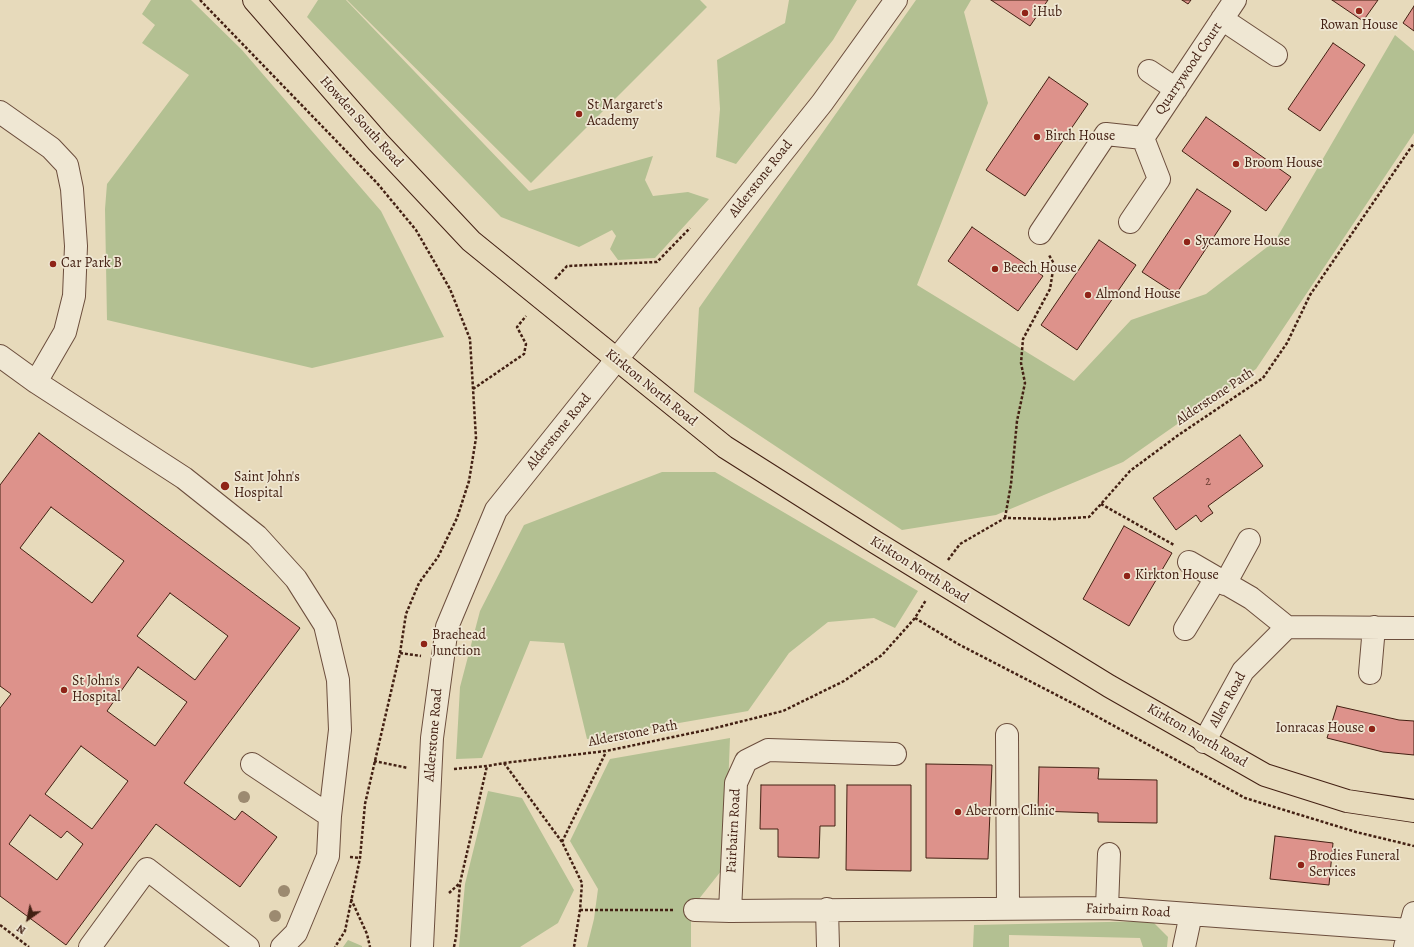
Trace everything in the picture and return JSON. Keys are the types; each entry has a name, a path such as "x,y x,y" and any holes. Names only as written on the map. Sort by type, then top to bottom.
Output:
{"main road":[{"name":"Howden South Road","path":"254,0 378,142 471,241"},
{"name":"Kirkton North Road","path":"471,241 725,447 888,551 1109,686 1204,742 1265,775 1347,801 1414,811"}],"street":[{"name":"Alderstone Road","path":"422,947 432,738 447,627 496,510 822,103 896,0"},
{"name":"Quarrywood Court","path":"1143,138 1235,0"},
{"path":"1222,19 1276,55"},
{"path":"1149,72 1176,89"},
{"path":"0,112 51,148 67,165 72,189 76,246 74,296 65,332 36,382"},
{"path":"1040,232 1106,134 1143,138 1159,179 1130,222"},
{"path":"0,356 36,382 184,478 257,536 296,579 325,625 338,680 340,730 330,816 328,856 296,933 282,947"},
{"path":"1185,629 1221,581 1249,540"},
{"path":"1189,562 1251,598 1287,627 1414,628"},
{"name":"Allen Road","path":"1204,742 1243,671 1287,627"},
{"path":"1370,673 1374,627"},
{"path":"1007,735 1008,908"},
{"name":"Fairbairn Road","path":"730,911 736,783 746,761 768,750 895,754"},
{"path":"252,764 330,816"},
{"path":"1107,908 1109,854"},
{"path":"90,947 147,869 248,947"},
{"name":"Fairbairn Road","path":"695,910 1107,908 1409,930"},
{"path":"827,909 828,947"},
{"path":"1184,947 1191,914"}],"path":[{"path":"200,0 378,183 416,230 450,289 470,340 476,438 469,481 457,518 438,557 419,583 406,614 400,653 364,804 360,858 344,931 335,947"},
{"name":"Alderstone Path","path":"1005,518 1054,519 1089,517 1130,471 1177,436 1263,378 1288,343 1310,295 1414,143"},
{"path":"473,390 524,354 526,344 517,327 539,297 567,266 657,262 694,224"},
{"path":"948,560 960,544 1005,518 1011,484 1017,421 1025,383 1021,363 1022,339 1050,289 1054,264 1040,232"},
{"path":"1102,504 1181,549 1189,562"},
{"name":"Alderstone Path","path":"454,769 606,751 711,729 783,711 844,681 882,655 915,618 928,596"},
{"path":"915,618 958,644 1076,705 1245,798 1356,832 1414,846"},
{"path":"562,842 606,751"},
{"path":"374,761 409,768"},
{"path":"504,763 562,842 582,883 580,910 574,947"},
{"path":"454,947 460,883 487,766"},
{"path":"351,899 367,934 370,947"},
{"path":"580,910 695,910"},
{"path":"0,925 29,947"}],"green space":[{"path":"151,0 191,0 242,50 381,211 444,337 312,368 107,320 105,209 107,184 189,75 142,43 155,25 142,14"},
{"path":"318,0 346,0 529,191 653,156 645,180 653,196 688,192 709,199 655,258 618,260 610,249 616,236 612,230 579,247 501,217 307,17"},
{"path":"347,0 700,0 707,7 531,183"},
{"path":"789,0 857,0 833,40 736,164 716,157 720,109 717,60 785,23"},
{"path":"916,0 971,0 964,12 988,103 917,285 1074,381 1131,320 1206,294 1275,241 1395,35 1414,51 1414,133 1256,369 1123,462 996,515 902,530 694,392 699,308"},
{"path":"662,472 715,472 918,591 895,628 874,618 828,622 789,653 748,711 587,739 564,643 530,641 482,758 456,759 460,687 480,611 524,525"},
{"path":"730,738 725,866 691,909 691,947 587,947 594,919 598,889 570,841 610,759"},
{"path":"488,791 522,798 574,890 558,923 520,947 459,947 465,884"},
{"path":"1152,921 1168,937 1167,947 1143,947 1140,938 1009,935 1009,947 973,947 974,925"},
{"path":"348,940 362,946 362,947 343,947"}],"building":[{"name":"iHub","path":"991,0 1048,0 1030,26"},
{"path":"1182,0 1191,0 1188,4"},
{"name":"Rowan House","path":"1332,0 1378,0 1363,21"},
{"path":"1414,6 1414,31 1403,23"},
{"path":"1333,43 1365,65 1320,131 1288,109"},
{"name":"Birch House","path":"1049,77 1088,104 1025,196 986,170"},
{"name":"Broom House","path":"1206,117 1291,177 1266,211 1182,151"},
{"name":"Sycamore House","path":"1197,189 1231,211 1176,294 1142,272"},
{"name":"Beech House","path":"972,227 1043,276 1018,311 948,261"},
{"name":"Almond House","path":"1099,240 1136,265 1077,350 1041,325"},
{"name":"St John's Hospital","path":"39,433 300,628 184,783 235,820 242,811 277,837 240,887 156,824 66,945 0,896 0,708 11,694 0,686 0,485","holes":["51,507 124,561 92,603 20,548","170,593 228,636 195,680 137,636","138,667 187,702 155,746 107,711","81,746 128,781 92,829 45,794","30,815 61,838 67,831 83,844 57,880 9,844"]},
{"path":"1240,435 1263,466 1208,506 1213,513 1201,522 1196,515 1176,530 1153,498"},
{"name":"Kirkton House","path":"1124,526 1172,553 1129,626 1083,599"},
{"name":"Ionracas House","path":"1337,706 1399,720 1414,721 1414,755 1383,752 1327,738"},
{"name":"Abercorn Clinic","path":"926,764 992,765 988,859 926,858"},
{"path":"1039,767 1099,768 1098,779 1157,780 1157,823 1098,822 1098,813 1038,811"},
{"path":"761,785 835,785 835,826 820,826 819,858 778,857 778,829 760,829"},
{"path":"847,785 911,785 911,871 846,870"},
{"path":"1275,836 1333,843 1329,885 1270,879"}],"place":[{"name":"Rowan House","path":"1359,11"},
{"name":"iHub","path":"1025,13"},
{"name":"St Margaret's Academy","path":"579,114"},
{"name":"Birch House","path":"1037,137"},
{"name":"Broom House","path":"1236,164"},
{"name":"Sycamore House","path":"1187,242"},
{"name":"Car Park B","path":"53,264"},
{"name":"Beech House","path":"995,269"},
{"name":"Almond House","path":"1088,295"},
{"name":"Saint John's Hospital","path":"225,486"},
{"name":"Kirkton House","path":"1127,576"},
{"name":"Braehead Junction","path":"424,644"},
{"name":"St John's Hospital","path":"64,690"},
{"name":"Ionracas House","path":"1372,729"},
{"name":"Abercorn Clinic","path":"958,812"},
{"name":"Brodies Funeral Services","path":"1301,865"}]}
